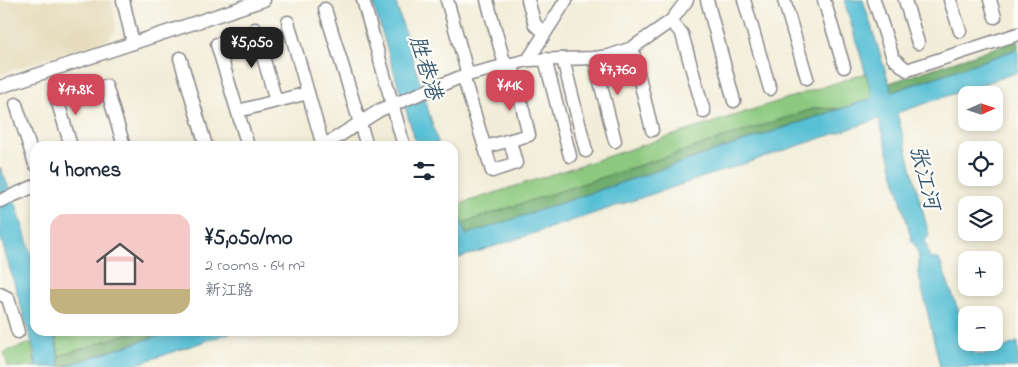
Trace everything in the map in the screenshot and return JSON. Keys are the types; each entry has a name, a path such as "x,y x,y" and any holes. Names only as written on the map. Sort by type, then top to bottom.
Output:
{"street":[{"path":"123,0 133,43"},
{"path":"0,87 264,0"},
{"path":"363,0 397,102 403,141"},
{"path":"447,0 492,171 516,163 510,140"},
{"path":"485,147 529,135 487,0"},
{"path":"528,0 535,25 545,32"},
{"path":"528,60 566,0"},
{"path":"707,0 734,101"},
{"path":"744,0 770,89"},
{"path":"784,0 807,78"},
{"path":"824,0 844,67"},
{"path":"874,0 892,58 907,70 1018,34"},
{"path":"905,0 918,43"},
{"path":"950,0 960,31"},
{"path":"990,0 995,17"},
{"path":"332,141 360,122 397,102 466,75 528,60 594,58 609,56 632,48 671,21 684,1"},
{"path":"325,9 366,141"},
{"path":"671,21 682,34 704,112"},
{"path":"288,22 322,141"},
{"path":"255,29 276,102"},
{"path":"217,44 247,141"},
{"path":"632,48 652,130"},
{"path":"180,58 205,141"},
{"path":"563,58 586,151"},
{"path":"594,58 616,142"},
{"path":"545,59 570,156"},
{"path":"106,86 122,141"},
{"path":"55,93 69,141"},
{"path":"238,111 308,93"},
{"path":"16,104 30,148"},
{"path":"0,201 30,188"},
{"path":"0,294 8,298 18,332"}],"shaded area":[{"path":"0,0 111,0 116,23 115,31 108,40 0,74"}],"green space":[{"path":"1018,40 1018,49 891,92 889,83"},
{"path":"866,73 874,98 839,109 816,108 462,223 458,205"},
{"path":"816,108 839,109 466,235 462,223"},
{"path":"56,336 121,336 59,356"},
{"path":"121,336 156,336 60,367 59,356"},
{"path":"31,343 36,367 8,367 4,352"}],"water":[{"path":"372,0 395,0 437,141 415,141"},
{"path":"844,0 863,0 892,92 1018,49 1018,72 977,86 958,86 958,92 897,113 929,235 925,241 930,258 939,259 958,310 958,351 973,351 974,353 982,355 993,351 1003,351 1003,347 1018,342 1018,367 940,367 918,271 918,252 912,241 879,119 458,258 458,209 466,235 873,98"},
{"path":"0,167 16,204 30,250 30,336 55,336 60,367 36,367 35,353 0,236"},
{"path":"157,336 221,336 128,367 63,367"}],"water label":[{"name":"胜巷港","path":"427,67"},
{"name":"张江河","path":"926,177"}]}
